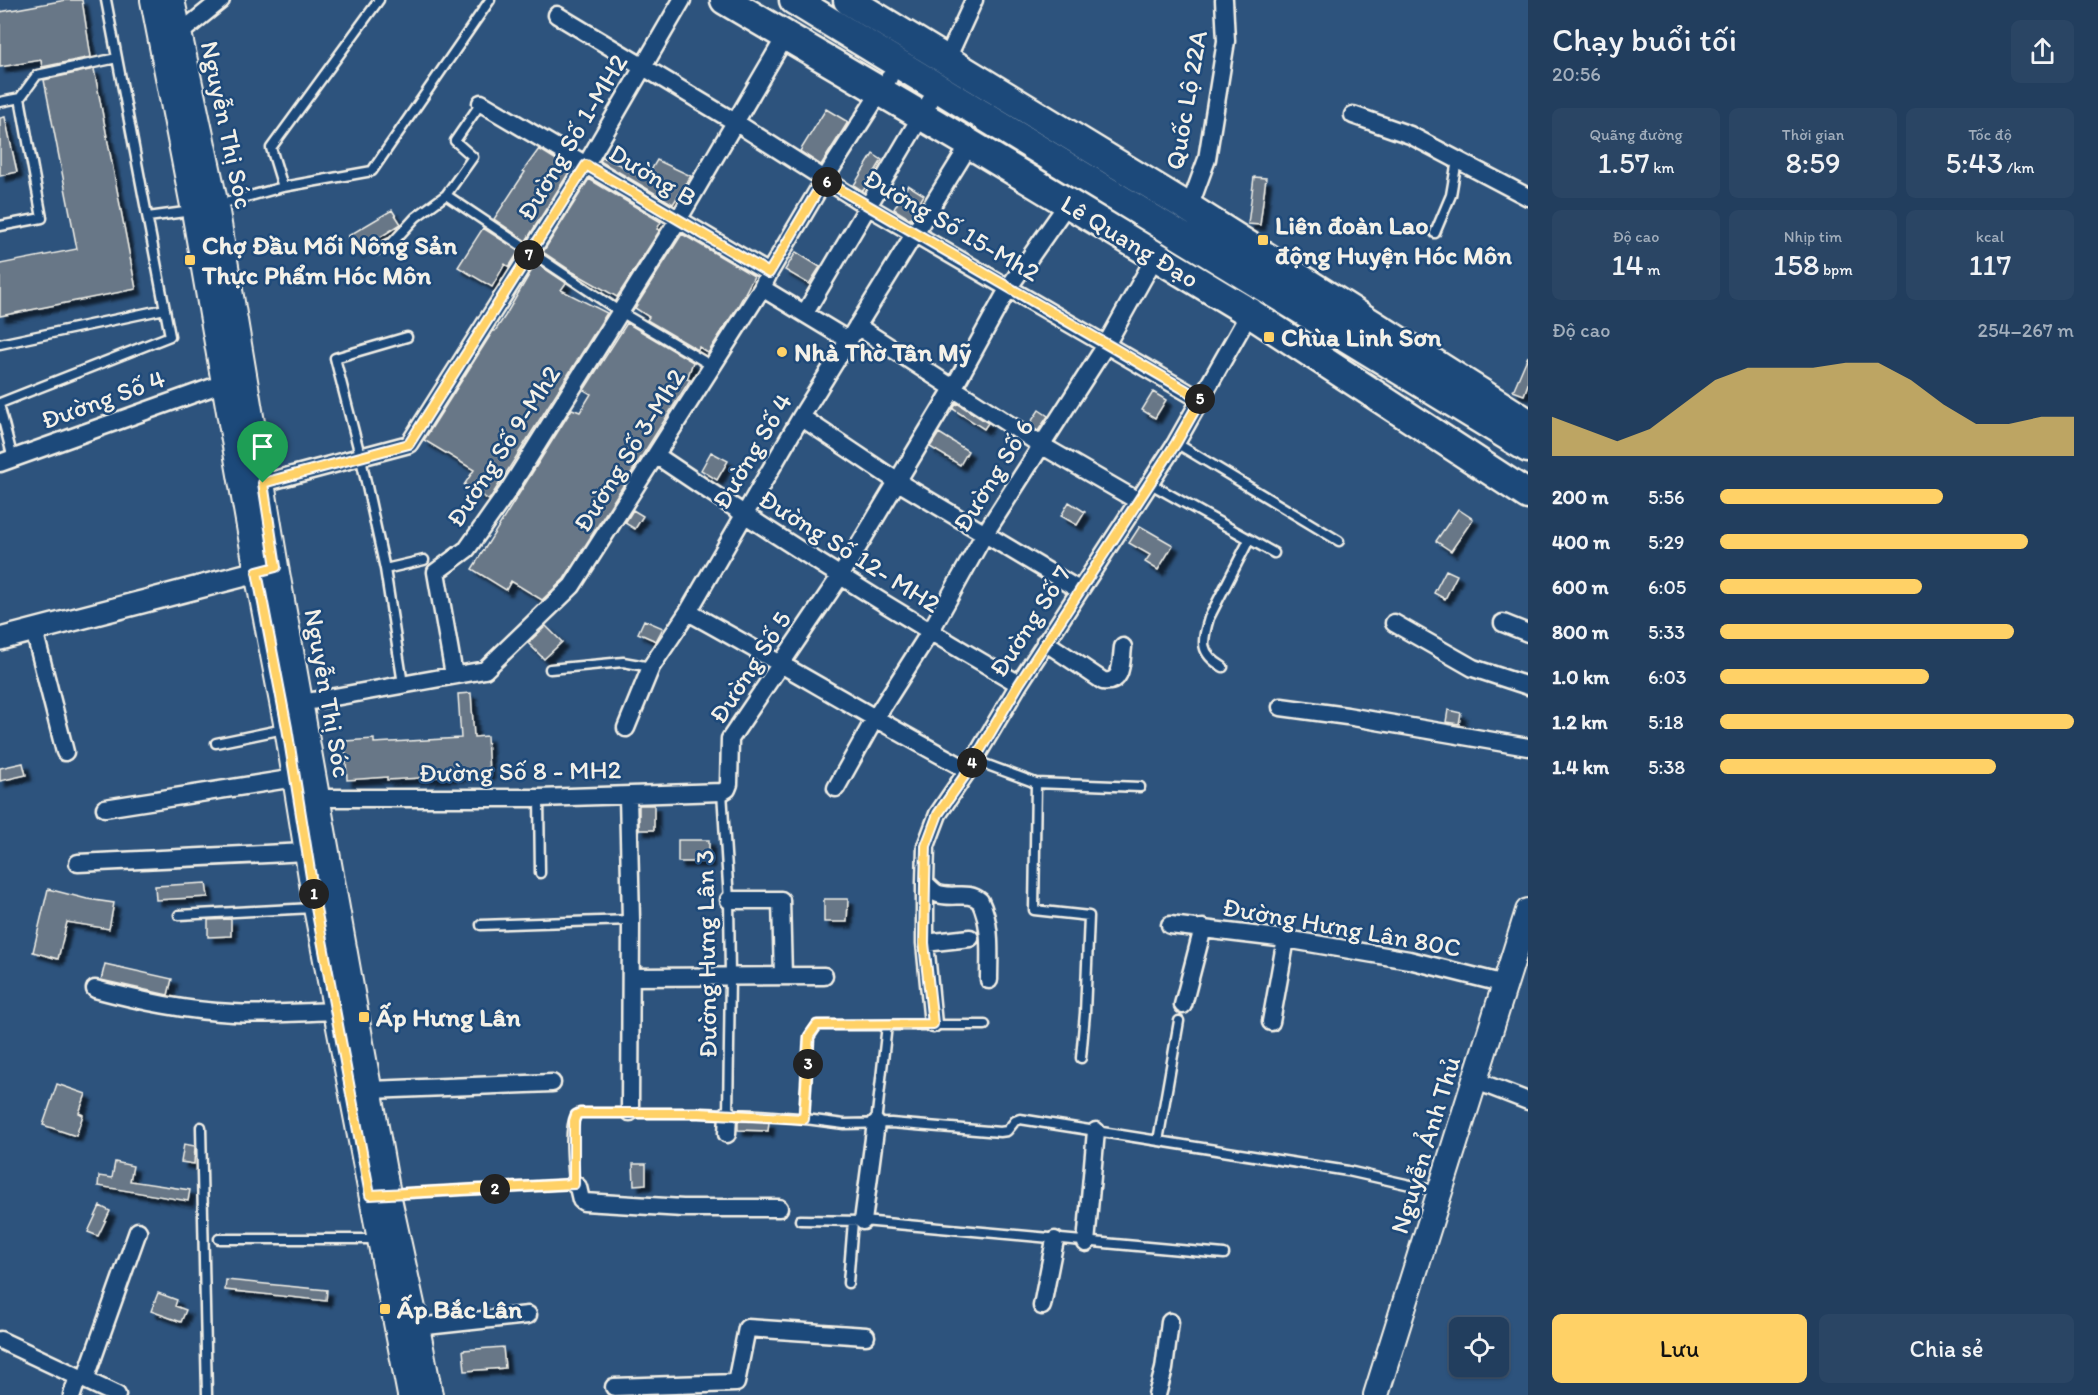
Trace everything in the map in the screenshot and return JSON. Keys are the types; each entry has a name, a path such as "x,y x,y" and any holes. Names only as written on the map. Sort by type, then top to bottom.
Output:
{"highway":[{"name":"Lê Quang Đạo","path":"725,0 785,37 884,84"},
{"name":"Lê Quang Đạo","path":"757,0 884,84 1528,474"},
{"name":"Lê Quang Đạo","path":"794,0 1528,448"},
{"path":"848,0 1189,208 1528,423"},
{"name":"Lê Quang Đạo","path":"926,108 970,144 1155,257 1253,306 1528,495"}],"main road":[{"name":"Nguyễn Thị Sóc","path":"153,0 205,208 263,483 267,569 295,778 316,908 336,1011 388,1238 410,1395"},
{"name":"Nguyễn Thị Sóc","path":"172,0 205,208 224,383 267,569 302,703 370,1090 379,1194"},
{"name":"Nguyễn Ảnh Thủ","path":"1376,1395 1528,915"},
{"name":"Nguyễn Thị Sóc","path":"388,1238 417,1327 430,1395"}],"street":[{"path":"178,34 221,0"},
{"name":"Đường Số 1-MH2","path":"263,483 361,459 409,444 586,165 682,0"},
{"path":"947,59 975,0"},
{"name":"Quốc Lộ 22A","path":"1189,208 1207,159 1227,41 1224,0"},
{"name":"Đường Số 15-Mh2","path":"557,15 645,66 867,206 1201,399"},
{"path":"619,311 678,220 785,37"},
{"name":"Đường Số 3-Mh2","path":"302,703 485,670 572,586 657,456 884,84"},
{"name":"Dường B","path":"481,103 678,220 765,281 805,313 848,340"},
{"path":"805,313 926,108"},
{"path":"1353,115 1410,135 1528,197"},
{"name":"Đường Số 4","path":"626,728 651,667 688,612 801,417 970,144"},
{"path":"954,387 1009,287 1068,203"},
{"name":"Đường Số 6","path":"836,788 874,720 930,632 984,535 1106,345 1155,257"},
{"path":"857,326 1041,445 1138,501 1176,443 1253,306"},
{"name":"Đường Số 9-Mh2","path":"454,675 436,572 467,549 508,491 619,311"},
{"name":"Đường Số 4","path":"6,461 224,383"},
{"name":"Đường Số 5","path":"722,792 729,784 730,739 842,575 954,387"},
{"path":"801,417 898,482 1079,590"},
{"name":"Đường Số 12- MH2","path":"657,456 743,514 930,632 1019,684"},
{"name":"Đường Số 7","path":"933,1024 924,943 926,846 934,824 1045,642 1138,501"},
{"path":"0,639 267,569"},
{"path":"688,612 782,664 874,720 971,765"},
{"path":"1394,623 1473,668 1528,686"},
{"path":"1503,623 1528,633"},
{"path":"34,630 65,752"},
{"path":"1045,642 1103,681 1108,682 1113,681 1119,674 1123,647"},
{"path":"1281,707 1528,747"},
{"path":"105,808 295,778"},
{"name":"Đường Số 8 - MH2","path":"318,798 539,798 722,792"},
{"path":"628,796 631,920 630,1112"},
{"path":"78,863 307,852"},
{"path":"925,883 937,893 976,897 981,901 990,940 989,980"},
{"path":"729,900 781,900 783,976"},
{"name":"Đường Hưng Lân 80C","path":"1170,925 1286,939 1409,960 1505,984"},
{"path":"1181,1013 1203,928"},
{"path":"924,943 970,938"},
{"path":"1271,1022 1286,939"},
{"path":"631,977 824,976"},
{"path":"95,989 161,1005 195,1010 235,1013 336,1011"},
{"path":"1474,1080 1528,1101"},
{"path":"370,1090 552,1083"},
{"path":"727,1134 728,1114"},
{"path":"858,1221 876,1123"},
{"path":"1086,1243 1096,1131"},
{"path":"574,1184 584,1202 682,1208 779,1208"},
{"path":"72,1395 82,1378 138,1231"},
{"path":"1042,1306 1055,1240"},
{"path":"417,1327 528,1315"},
{"path":"1158,1395 1164,1370 1170,1322"},
{"path":"614,1387 736,1389 747,1328 866,1336"},
{"path":"0,1340 117,1395"}],"lane":[{"path":"6,461 0,406 170,336 106,0"},
{"path":"284,187 271,148 379,0"},
{"path":"148,217 205,208 284,187 372,171 490,0"},
{"path":"0,102 20,98 37,75 117,58"},
{"path":"0,226 42,218 20,98"},
{"path":"376,250 393,242 416,217 446,195 473,157 455,141 481,103"},
{"path":"1435,233 1451,195 1457,160"},
{"path":"446,195 619,311 712,366"},
{"path":"0,344 165,309"},
{"path":"404,684 385,569 361,459 335,358 407,337"},
{"path":"1176,443 1339,541"},
{"path":"1149,483 1274,553"},
{"path":"1223,667 1205,654 1203,643 1205,632 1209,618 1249,540"},
{"path":"385,569 424,560"},
{"path":"550,669 624,662 651,667"},
{"path":"216,743 287,728"},
{"path":"971,765 1036,783 1140,787"},
{"path":"1036,783 1034,910 1089,916 1081,1058"},
{"name":"Đường Hưng Lân 3","path":"722,792 729,900 728,1114"},
{"path":"539,798 540,873"},
{"path":"179,915 316,908"},
{"path":"480,925 631,920"},
{"path":"1158,1141 1181,1013"},
{"path":"804,1119 809,1036 812,1029 821,1024 985,1025"},
{"path":"876,1123 887,1025"},
{"path":"379,1194 574,1184 573,1131 576,1115 630,1112 728,1114 844,1124 909,1124 1000,1132 1007,1131 1015,1121 1020,1119 1348,1171 1440,1191"},
{"path":"201,1127 207,1395"},
{"path":"800,1220 858,1221 1224,1254"},
{"path":"848,1283 858,1221"},
{"path":"219,1239 388,1238"}],"building":[{"path":"66,0 82,0 91,57 42,67 41,60 0,67 0,12"},
{"path":"94,69 136,289 0,316 0,264 77,249 44,80"},
{"path":"826,109 848,122 821,165 800,151"},
{"path":"5,117 17,172 0,176 0,118"},
{"path":"539,149 571,169 526,241 494,219"},
{"path":"873,154 882,160 863,191 854,185"},
{"path":"603,157 647,177 657,160 691,176 673,204 600,161"},
{"path":"1254,177 1266,178 1260,225 1248,224"},
{"path":"589,179 661,222 657,229 660,230 617,297 543,252"},
{"path":"908,185 924,195 910,219 894,209"},
{"path":"392,210 401,224 357,252 348,236"},
{"path":"483,228 519,251 509,267 505,264 492,287 458,267"},
{"path":"682,234 754,276 708,353 699,347 698,350 647,320 649,317 635,308"},
{"path":"796,252 820,267 809,284 785,270"},
{"path":"536,263 566,283 561,290 607,313 489,500 464,485 474,470 424,440 493,331 505,316"},
{"path":"627,323 693,362 687,379 690,380 564,579 542,600 511,581 506,590 472,569 572,409 580,412 591,394 584,390"},
{"path":"1528,356 1528,384 1524,395 1513,391"},
{"path":"1153,392 1166,400 1155,418 1142,410"},
{"path":"957,403 988,423 984,429 953,409"},
{"path":"1039,410 1048,416 1038,431 1029,425"},
{"path":"939,433 968,451 960,465 930,447"},
{"path":"711,452 728,461 717,480 701,470"},
{"path":"1069,502 1085,512 1077,525 1061,516"},
{"path":"1458,509 1473,519 1451,551 1436,541"},
{"path":"633,510 643,516 635,529 625,523"},
{"path":"1140,526 1173,545 1158,570 1145,562 1150,555 1129,543"},
{"path":"1446,570 1457,575 1445,599 1434,593"},
{"path":"644,620 663,628 656,641 638,633"},
{"path":"546,626 562,642 544,659 528,643"},
{"path":"471,693 474,737 487,736 489,774 347,780 345,741 374,739 374,743 461,738 458,694"},
{"path":"1448,710 1461,713 1459,724 1446,722"},
{"path":"23,763 26,775 0,781 0,768"},
{"path":"639,805 654,805 654,830 639,830"},
{"path":"678,840 709,840 709,862 678,862"},
{"path":"206,883 208,897 156,900 155,886"},
{"path":"48,889 114,903 109,929 67,922 58,959 33,952"},
{"path":"824,899 848,899 847,922 824,922"},
{"path":"231,919 231,936 208,937 208,920"},
{"path":"105,964 172,979 168,995 101,980"},
{"path":"57,1084 86,1094 79,1113 83,1115 76,1136 43,1125"},
{"path":"738,1121 769,1122 768,1131 738,1130"},
{"path":"184,1144 195,1146 194,1164 181,1162"},
{"path":"115,1162 133,1166 130,1181 190,1190 188,1201 98,1186 99,1176 112,1178"},
{"path":"633,1164 646,1164 646,1184 634,1185"},
{"path":"100,1206 110,1211 98,1236 88,1232"},
{"path":"226,1280 327,1290 326,1301 225,1290"},
{"path":"158,1293 177,1300 175,1306 186,1310 181,1322 151,1311"},
{"path":"503,1347 505,1368 465,1371 463,1350"}],"place":[{"name":"Liên đoàn Lao động Huyện Hóc Môn","path":"1263,240"},
{"name":"Chợ Đầu Mối Nông Sản Thực Phẩm Hóc Môn","path":"190,260"},
{"name":"Chùa Linh Sơn","path":"1269,337"},
{"name":"Nhà Thờ Tân Mỹ","path":"782,352"},
{"name":"Ấp Hưng Lân","path":"364,1017"},
{"name":"Ấp Bắc Lân","path":"385,1309"}],"route":[{"path":"586,165 769,273 824,180 1201,399 1176,443 1079,590 1019,684 968,771 938,814 926,846 925,883 924,943 933,1024 817,1025 809,1036 804,1119 699,1113 580,1113 574,1118 574,1184 370,1195 316,908 287,728 257,572 276,567 263,483 361,459 409,444 586,165"}]}
